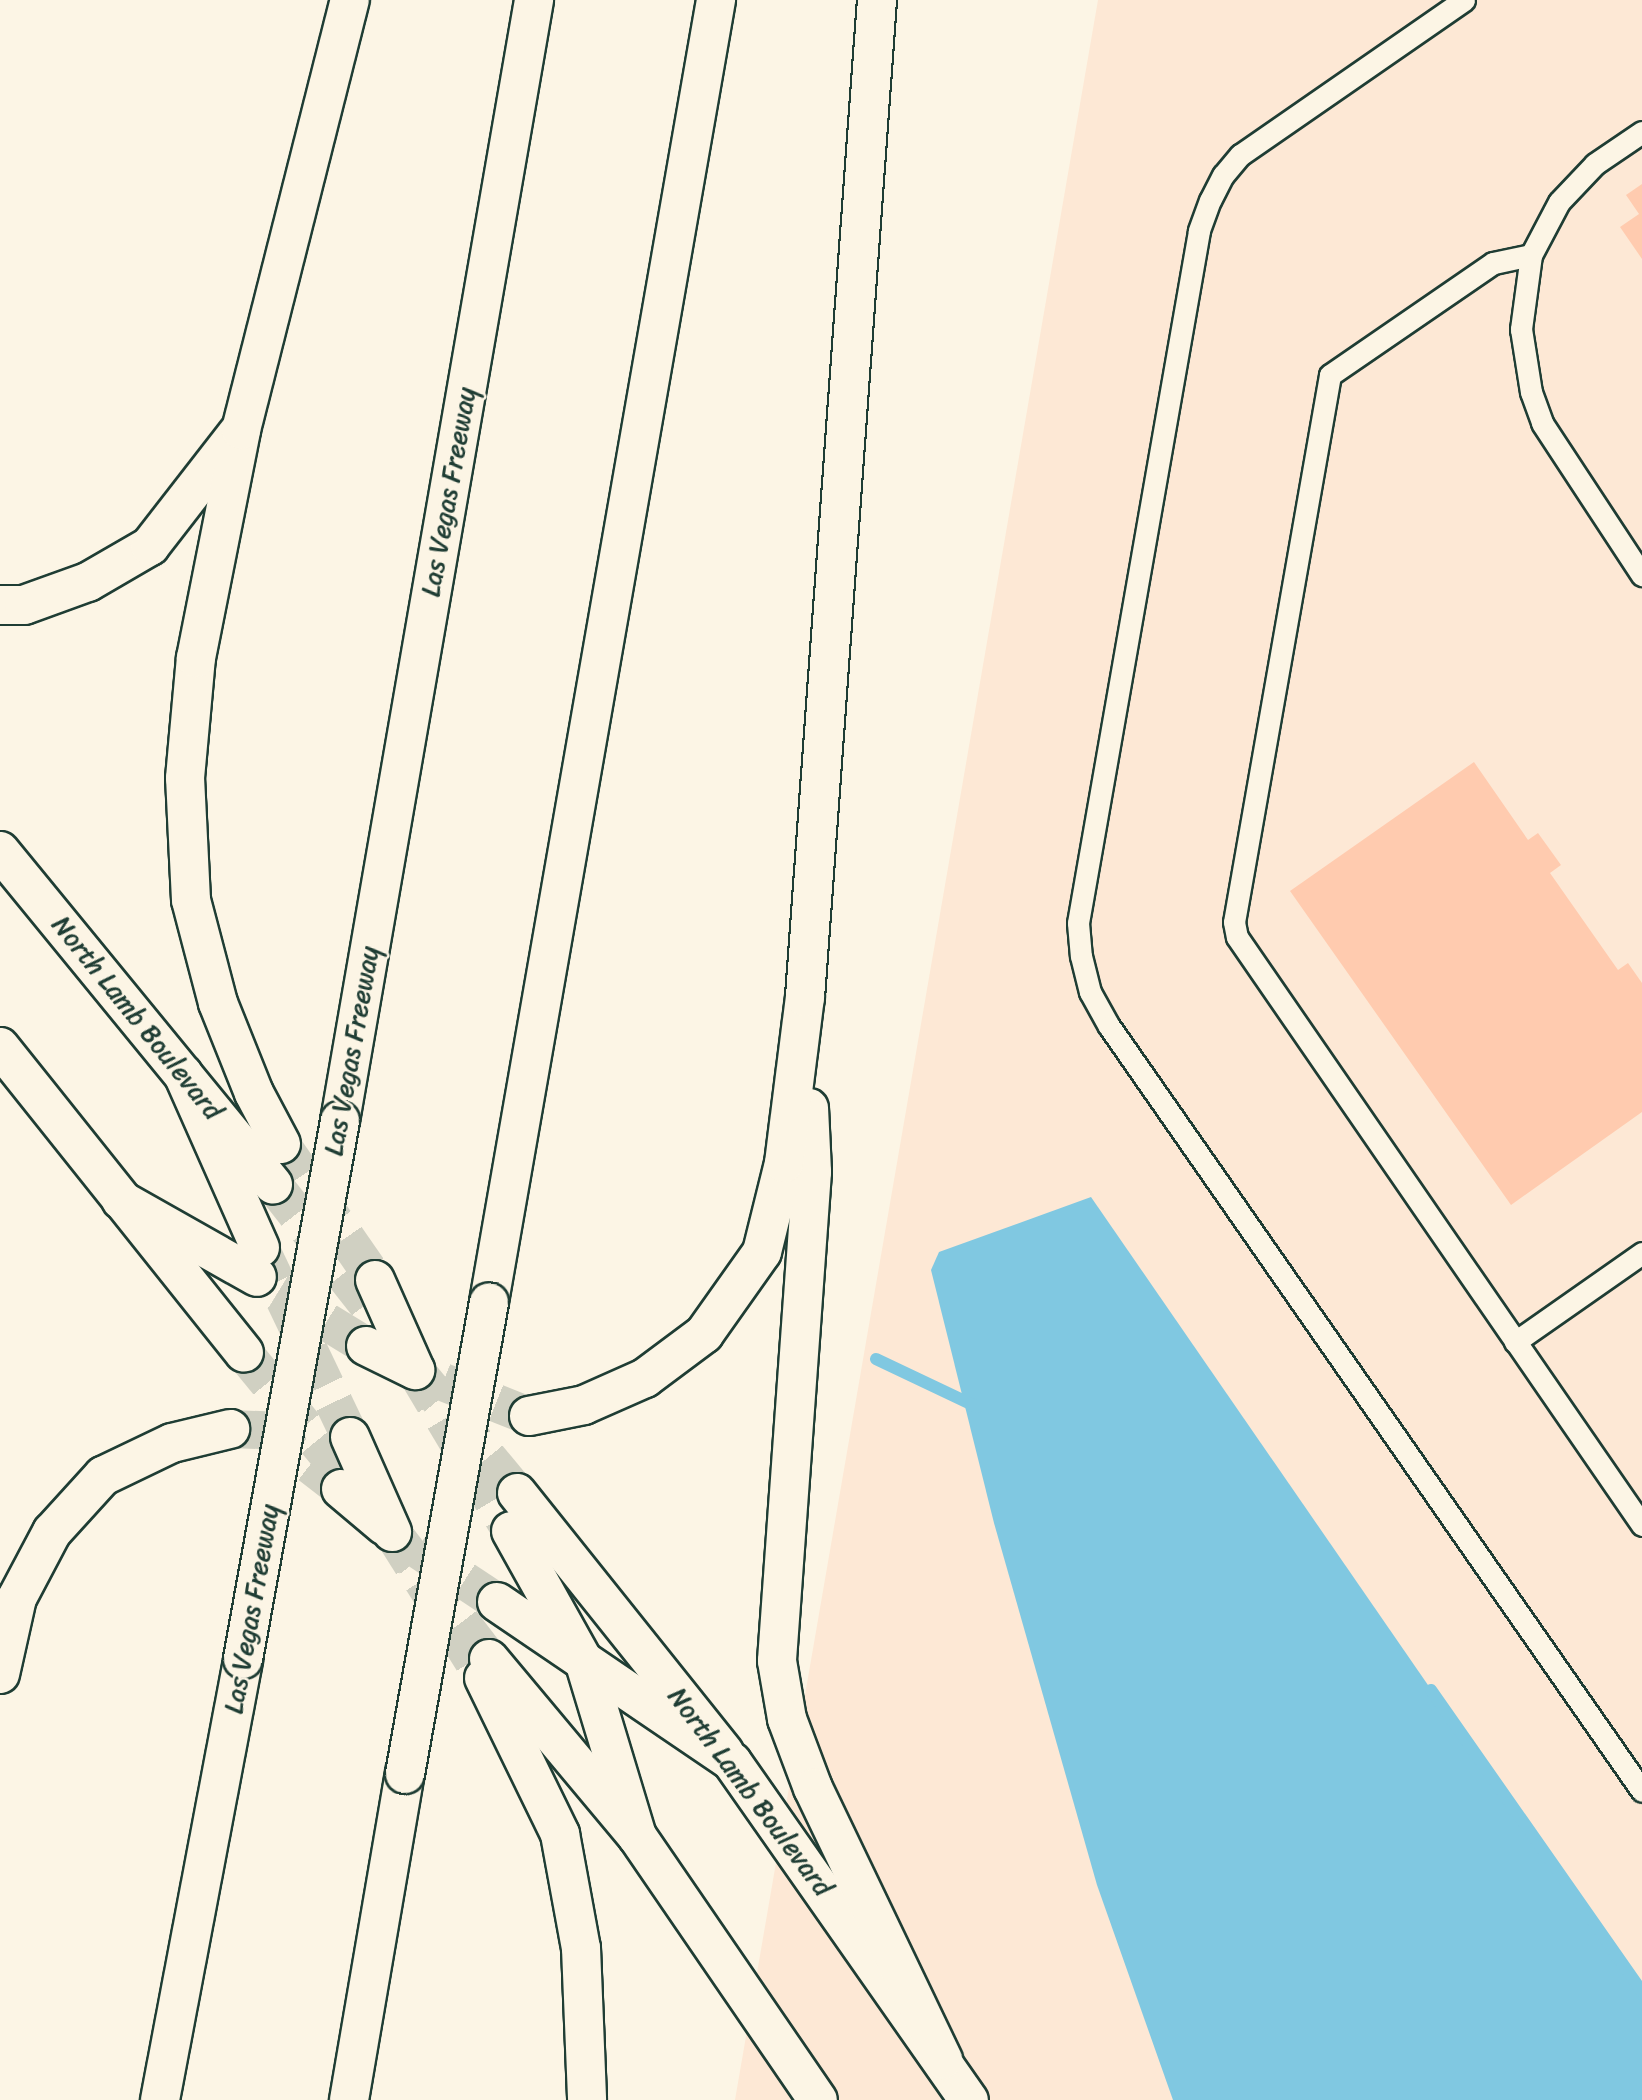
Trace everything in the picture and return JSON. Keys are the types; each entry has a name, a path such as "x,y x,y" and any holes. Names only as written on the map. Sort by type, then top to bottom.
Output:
{"main road":[{"path":"281,1144 254,1093 218,1003 191,900 185,778 196,658 241,430 350,0"},
{"name":"Las Vegas Freeway","path":"160,2100 340,1121 534,0"},
{"path":"349,2100 716,0"},
{"path":"529,1416 584,1405 645,1378 704,1334 762,1252 784,1163 805,997 877,0"},
{"path":"0,605 24,605 88,582 150,546 241,430"},
{"name":"North Lamb Boulevard","path":"0,851 273,1184"},
{"path":"805,997 812,1172 778,1661 787,1719 814,1788 943,2059"},
{"path":"0,1046 244,1353"},
{"path":"121,1200 258,1263 183,1074"},
{"path":"366,1346 415,1370 373,1294"},
{"path":"0,1674 17,1598 52,1532 103,1476 172,1443 230,1429"},
{"path":"344,1466 392,1532 344,1466"},
{"name":"North Lamb Boulevard","path":"517,1493 732,1762 943,2059 969,2100"},
{"path":"511,1531 585,1664 637,1836"},
{"path":"497,1602 732,1762"},
{"path":"587,2100 581,1948 560,1834 487,1669 637,1836 818,2100"}],"lane":[{"path":"1464,0 1240,155 1223,175 1210,200 1199,231 1081,910 1081,956 1090,992 1109,1026 1642,1791"},
{"path":"1642,132 1577,181 1559,202 1531,255 1521,329 1535,403 1542,423 1642,575"},
{"path":"1531,255 1493,263 1330,375 1234,903 1237,937 1642,1525"},
{"path":"1515,1342 1642,1253"}],"shaded area":[{"path":"1098,0 1642,0 1642,2100 735,2100"}],"water":[{"path":"1091,1197 1642,1995 1642,2100 1173,2100 1097,1885 994,1523 931,1270 939,1252"}],"building":[{"path":"1642,184 1642,259 1620,227 1639,214 1626,195"},
{"path":"1474,762 1528,840 1538,833 1561,865 1550,873 1618,970 1628,963 1642,983 1642,1112 1511,1205 1290,891"}],"waterway":[{"path":"876,1359 977,1407"},
{"path":"1431,1690 1642,1991"}],"tunnel":[{"path":"281,1144 375,1280"},
{"path":"273,1184 371,1309"},
{"path":"260,1248 350,1437"},
{"path":"278,1292 366,1346"},
{"path":"244,1353 343,1473"},
{"path":"415,1370 517,1493"},
{"path":"415,1370 511,1531"},
{"path":"443,1382 529,1416"},
{"path":"230,1429 265,1430 341,1489"},
{"path":"392,1532 489,1659"},
{"path":"392,1532 484,1678"},
{"path":"417,1549 497,1602"}]}
